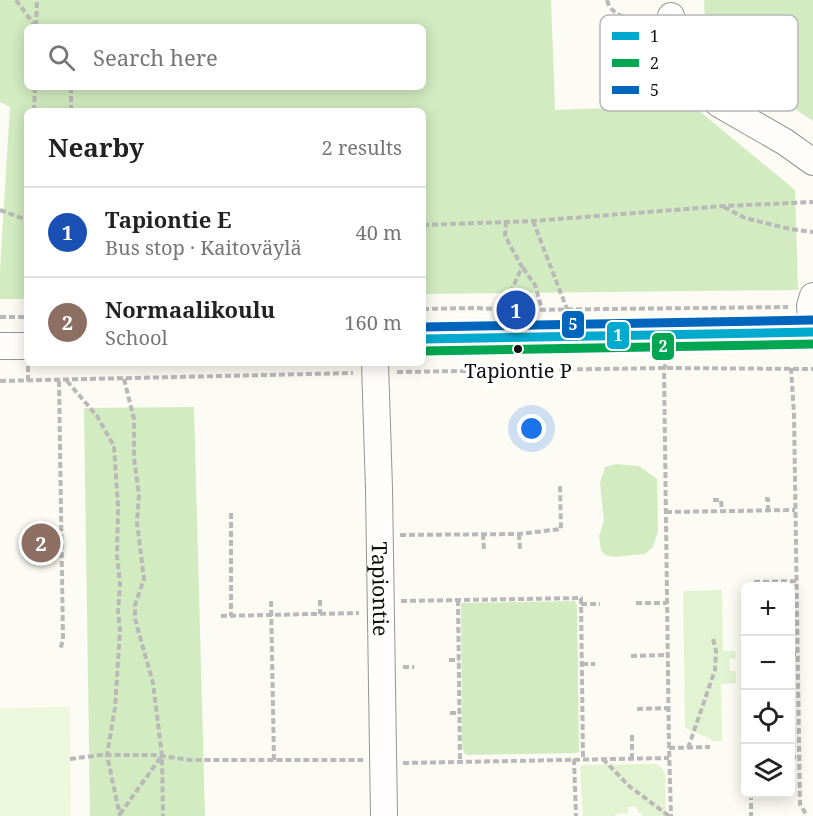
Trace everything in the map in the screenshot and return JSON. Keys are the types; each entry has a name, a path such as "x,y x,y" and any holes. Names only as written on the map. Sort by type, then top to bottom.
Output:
{"street":[{"path":"732,111 785,142 813,162"},
{"path":"426,339 813,333 812,301"},
{"path":"0,346 24,346"},
{"name":"Tapiontie","path":"375,368 388,607 383,762 384,816"}],"path":[{"path":"16,0 34,24"},
{"path":"36,24 37,0"},
{"path":"607,0 609,7 619,15"},
{"path":"34,90 34,108"},
{"path":"71,90 71,108"},
{"path":"426,225 533,221 724,206 813,202"},
{"path":"724,206 745,218 813,232"},
{"path":"0,210 24,219"},
{"path":"533,221 567,309"},
{"path":"506,222 505,236 535,285 542,309"},
{"path":"503,309 522,267"},
{"path":"426,309 667,308 812,301"},
{"path":"667,308 668,360 664,368 670,816"},
{"path":"0,317 24,316"},
{"path":"28,366 28,381"},
{"path":"0,381 124,379 375,368 813,369"},
{"path":"791,368 794,414 800,804 807,816"},
{"path":"124,379 134,418 134,458 139,495 137,522 144,579 135,605 135,618 153,683 162,756 163,816"},
{"path":"59,381 63,640 60,650"},
{"path":"66,381 97,416 114,446 118,506 117,556 120,584 118,613 120,630 115,708 107,755 120,815"},
{"path":"394,535 519,534 561,530 560,485"},
{"path":"765,499 768,499 768,510"},
{"path":"713,500 722,500 722,511"},
{"path":"666,512 795,510"},
{"path":"231,513 231,616"},
{"path":"483,534 484,550"},
{"path":"519,534 520,550"},
{"path":"788,582 797,581"},
{"path":"221,616 320,614 458,600 580,598 582,759"},
{"path":"320,600 320,614"},
{"path":"458,600 460,762"},
{"path":"271,601 274,761"},
{"path":"636,603 667,603"},
{"path":"581,604 600,604"},
{"path":"688,748 715,670 716,651 713,639"},
{"path":"631,656 668,655"},
{"path":"449,660 459,660"},
{"path":"582,664 595,664"},
{"path":"637,709 669,708"},
{"path":"450,713 459,713"},
{"path":"632,735 632,758"},
{"path":"669,748 710,747"},
{"path":"70,759 107,755 162,756 190,760 368,760 398,763 669,758"},
{"path":"120,815 162,756"},
{"path":"795,757 800,757"},
{"path":"574,759 576,816"},
{"path":"603,759 629,786 670,816"},
{"path":"750,814 751,798"}],"green space":[{"path":"0,0 551,0 555,110 600,108 600,111 699,111 795,190 798,290 426,294 426,108 24,108 24,299 0,299 10,107 0,102"},
{"path":"704,0 813,0 813,121 798,111 798,15 705,15"},
{"path":"194,407 205,816 90,816 84,408"},
{"path":"616,464 639,466 657,479 658,531 653,547 645,554 614,557 605,555 601,550 599,536 604,521 600,483 605,467"},
{"path":"722,590 723,651 735,651 736,658 729,659 730,671 736,671 736,683 721,684 722,741 712,741 685,728 683,591"},
{"path":"574,601 577,604 579,752 467,755 464,753 462,745 461,603"},
{"path":"70,707 71,816 0,816 0,708"},
{"path":"655,764 662,768 665,774 666,816 642,816 642,813 638,813 637,807 628,807 628,813 615,816 583,816 580,766"}],"transit line":[{"name":"5","path":"426,327 813,320"},
{"name":"1","path":"426,339 813,332"},
{"name":"2","path":"426,351 813,344"}],"place":[{"name":"Tapiontie E","path":"516,310"},
{"name":"Tapiontie P","path":"518,349"},
{"name":"Normaalikoulu","path":"41,543"}]}
